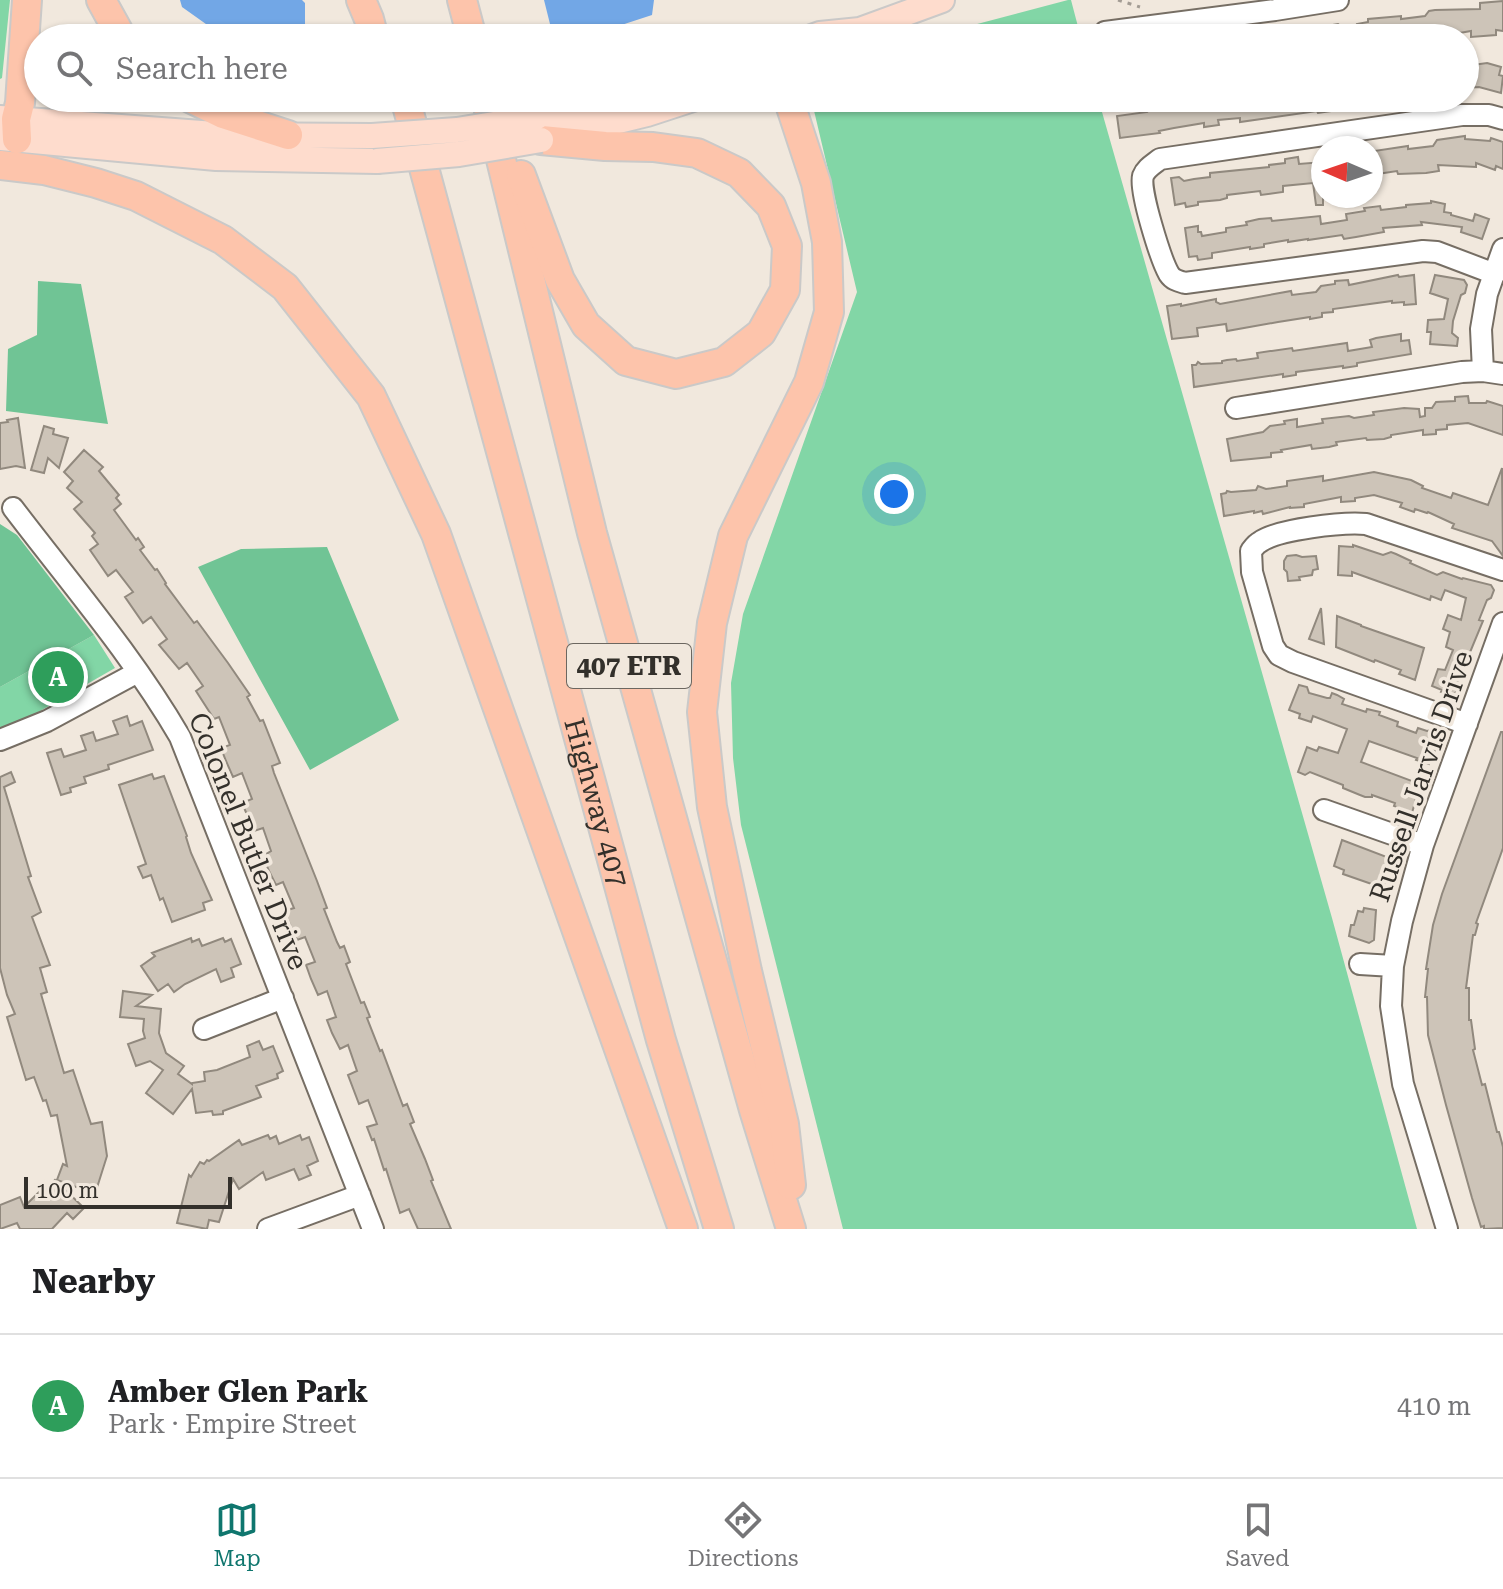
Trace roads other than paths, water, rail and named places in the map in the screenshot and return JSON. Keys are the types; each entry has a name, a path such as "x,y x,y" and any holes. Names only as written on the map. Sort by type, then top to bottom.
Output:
{"highway":[{"path":"25,24 27,0"},
{"path":"101,0 114,24"},
{"path":"361,0 370,24"},
{"path":"379,0 385,24"},
{"path":"8,129 20,103 24,44"},
{"path":"219,112 288,135"},
{"path":"399,112 429,184"},
{"name":"Highway 407","path":"409,112 661,1040 719,1229"},
{"name":"407 ETR","path":"492,112 592,533 754,1110 794,1229"},
{"path":"494,112 560,280 586,325 626,361 676,374 724,362 761,333 785,290 787,246 771,206 739,173 698,154 653,147 605,146 539,128"},
{"path":"793,112 816,183 827,242 829,312 809,382 733,536 712,623 702,712 712,807 784,1124 794,1229"},
{"path":"0,165 44,170 136,196 223,240 285,287 371,396 436,534 683,1229"}],"main road":[{"path":"880,24 942,0"},
{"path":"8,129 216,158 377,161 459,154 583,112"},
{"path":"8,129 372,136 539,128 653,112"}],"street":[{"path":"1167,24 1338,0"},
{"path":"1495,274 1437,252 1423,251 1185,283 1170,276 1150,221 1142,179 1147,168 1160,159 1462,115 1489,115 1503,119"},
{"path":"1236,408 1462,372 1493,373 1481,329 1487,294 1503,249"},
{"name":"Colonel Butler Drive","path":"13,508 138,672 180,737 373,1229"},
{"path":"1467,724 1279,655 1273,646 1252,572 1251,551 1269,537 1288,532 1351,523 1366,524 1503,570"},
{"name":"Russell Jarvis Drive","path":"1447,1229 1403,1084 1391,1006 1393,966 1423,845 1503,623"},
{"path":"0,740 47,721 138,672"},
{"path":"1324,810 1423,845"},
{"path":"1360,964 1393,966"},
{"path":"204,1029 283,998"},
{"path":"268,1229 360,1195"}],"water":[{"path":"180,0 302,0 305,3 305,24 206,24 182,7"},
{"path":"544,0 654,0 652,15 624,24 550,24"}],"place":[{"name":"Amber Glen Park","path":"58,677"}]}
